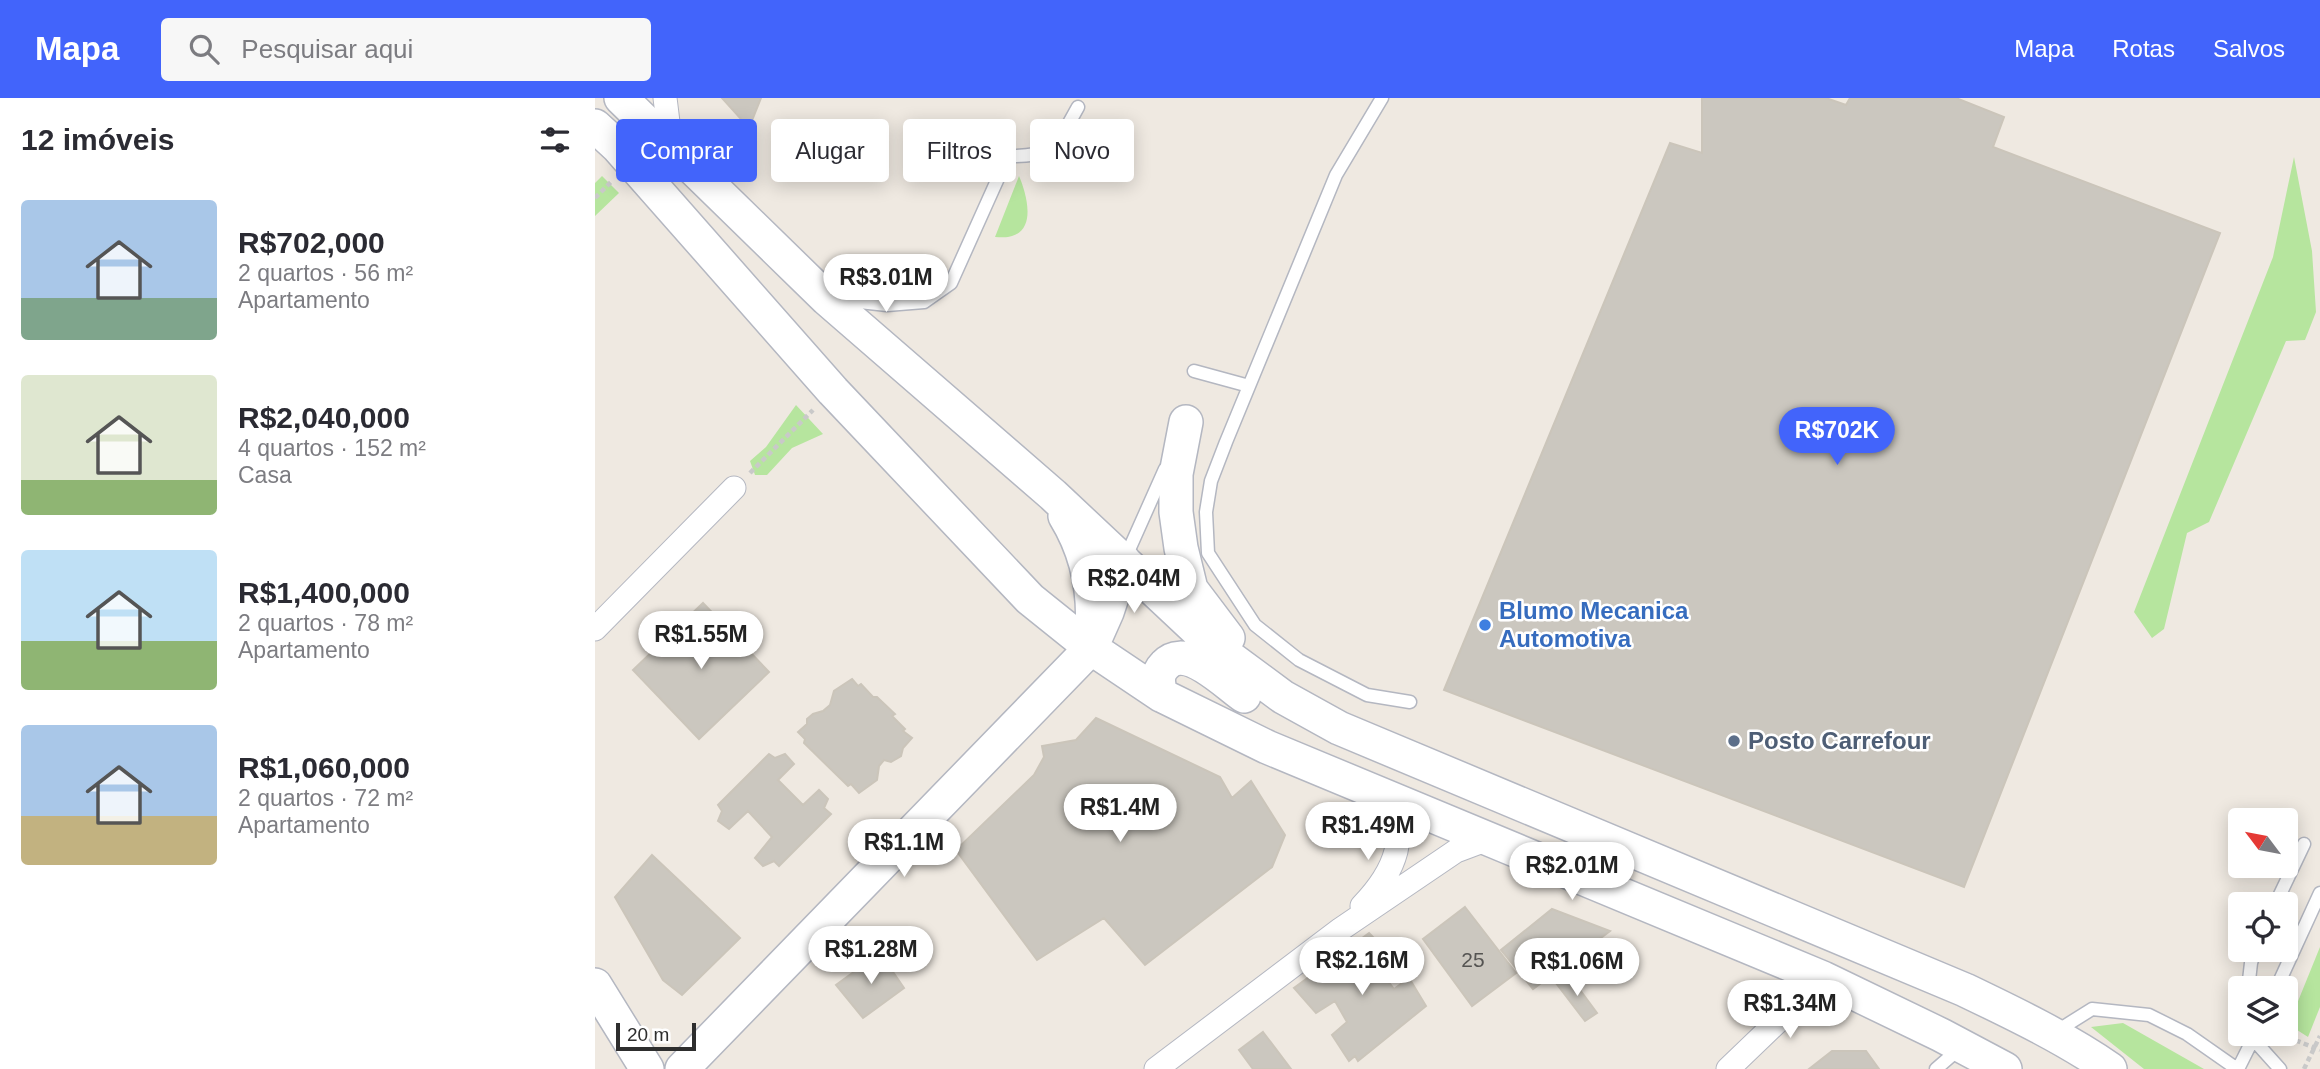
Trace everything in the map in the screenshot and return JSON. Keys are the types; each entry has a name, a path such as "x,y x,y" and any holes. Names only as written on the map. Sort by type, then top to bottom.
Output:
{"main road":[{"path":"621,98 643,119"},
{"path":"595,126 618,147 832,391 1030,599 1091,648 1161,695 1267,747 1823,978 2005,1069"},
{"path":"708,182 827,299 1053,495 1214,646 1283,697 1339,728"},
{"path":"1186,422 1176,474 1175,512 1192,589 1256,677"},
{"path":"1053,495 1079,539 1087,569 1093,600 1091,648"},
{"path":"682,1069 1091,648 1124,561"},
{"path":"1161,695 1159,673 1167,662 1181,656 1192,658 1244,696 1339,728 1965,990 2058,1038 2110,1069"},
{"path":"595,985 647,1069"},
{"path":"621,1028 637,1043 659,1054 681,1054 706,1044"}],"street":[{"path":"665,98 668,119"},
{"path":"595,629 734,488"},
{"path":"1341,929 1382,882 1396,856 1399,833 1392,811 1383,799 1369,788"},
{"path":"1156,1069 1341,929 1456,851 1488,839"},
{"path":"1728,1069 1823,978"}],"lane":[{"path":"1382,98 1336,175 1211,481 1206,512 1208,552 1255,625 1299,660 1367,695 1410,702"},
{"path":"827,299 887,305 923,302 951,283 1008,156 1035,157 1047,151 1061,136 1078,107"},
{"path":"1194,371 1249,386"},
{"path":"1124,561 1186,422"},
{"path":"2280,892 2304,844"},
{"path":"2282,976 2320,893"},
{"path":"2058,1038 2064,1026 2092,1009 2149,1015 2187,1034 2238,1069 2250,1046"},
{"path":"1936,1069 1961,1046"},
{"path":"2261,1046 2280,1069"}],"path":[{"path":"734,488 832,391"},
{"path":"2304,1069 2317,1048 2320,1037"},
{"path":"2298,1041 2317,1048"}],"green space":[{"path":"2294,157 2312,251 2316,312 2305,340 2286,341 2209,522 2187,533 2164,629 2152,638 2134,612 2273,257"},
{"path":"602,176 619,193 595,216 595,183"},
{"path":"1019,176 1027,209 1025,226 1012,236 995,237"},
{"path":"796,405 823,434 792,448 767,475 755,475 750,461 766,447"},
{"path":"2320,947 2320,1007 2308,1037 2298,1031 2298,1001"},
{"path":"2123,1023 2204,1069 2144,1069 2091,1027"}],"building":[{"path":"722,98 761,98 753,119 741,119"},
{"path":"1702,98 1826,98 1846,105 1850,98 1956,98 2004,117 1993,147 2220,233 1964,887 1444,690 1670,143 1702,153"},
{"path":"703,603 769,672 699,739 633,670"},
{"path":"852,679 895,714 892,716 912,738 903,748 901,756 891,762 884,760 879,766 877,780 859,793 851,784 848,786 804,743 805,739 798,732 807,724 807,719 830,705 834,691"},
{"path":"1096,718 1220,777 1232,798 1251,781 1285,835 1272,867 1145,965 1104,918 1037,960 956,850 1034,775 1044,757 1042,746 1076,740"},
{"path":"769,754 775,758 785,754 794,764 778,780 803,805 819,790 828,799 824,808 831,814 779,866 774,861 763,866 755,858 772,837 748,811 729,829 718,821 722,811 718,805"},
{"path":"652,855 740,938 682,995 663,980 615,897"},
{"path":"1465,907 1516,973 1472,1006 1423,939"},
{"path":"1552,909 1610,931 1533,989 1501,950"},
{"path":"1369,933 1391,956 1378,968 1394,989 1409,978 1426,1006 1358,1061 1355,1056 1349,1061 1332,1035 1347,1022 1335,1001 1316,1013 1294,988"},
{"path":"880,953 904,988 863,1018 836,985"},
{"path":"1569,975 1597,1013 1585,1021 1556,983"},
{"path":"1263,1032 1291,1069 1253,1069 1239,1050"},
{"path":"1832,1051 1866,1051 1879,1069 1809,1069"}],"place":[{"name":"Blumo Mecanica Automotiva","path":"1485,625"},
{"name":"Posto Carrefour","path":"1734,741"}]}
